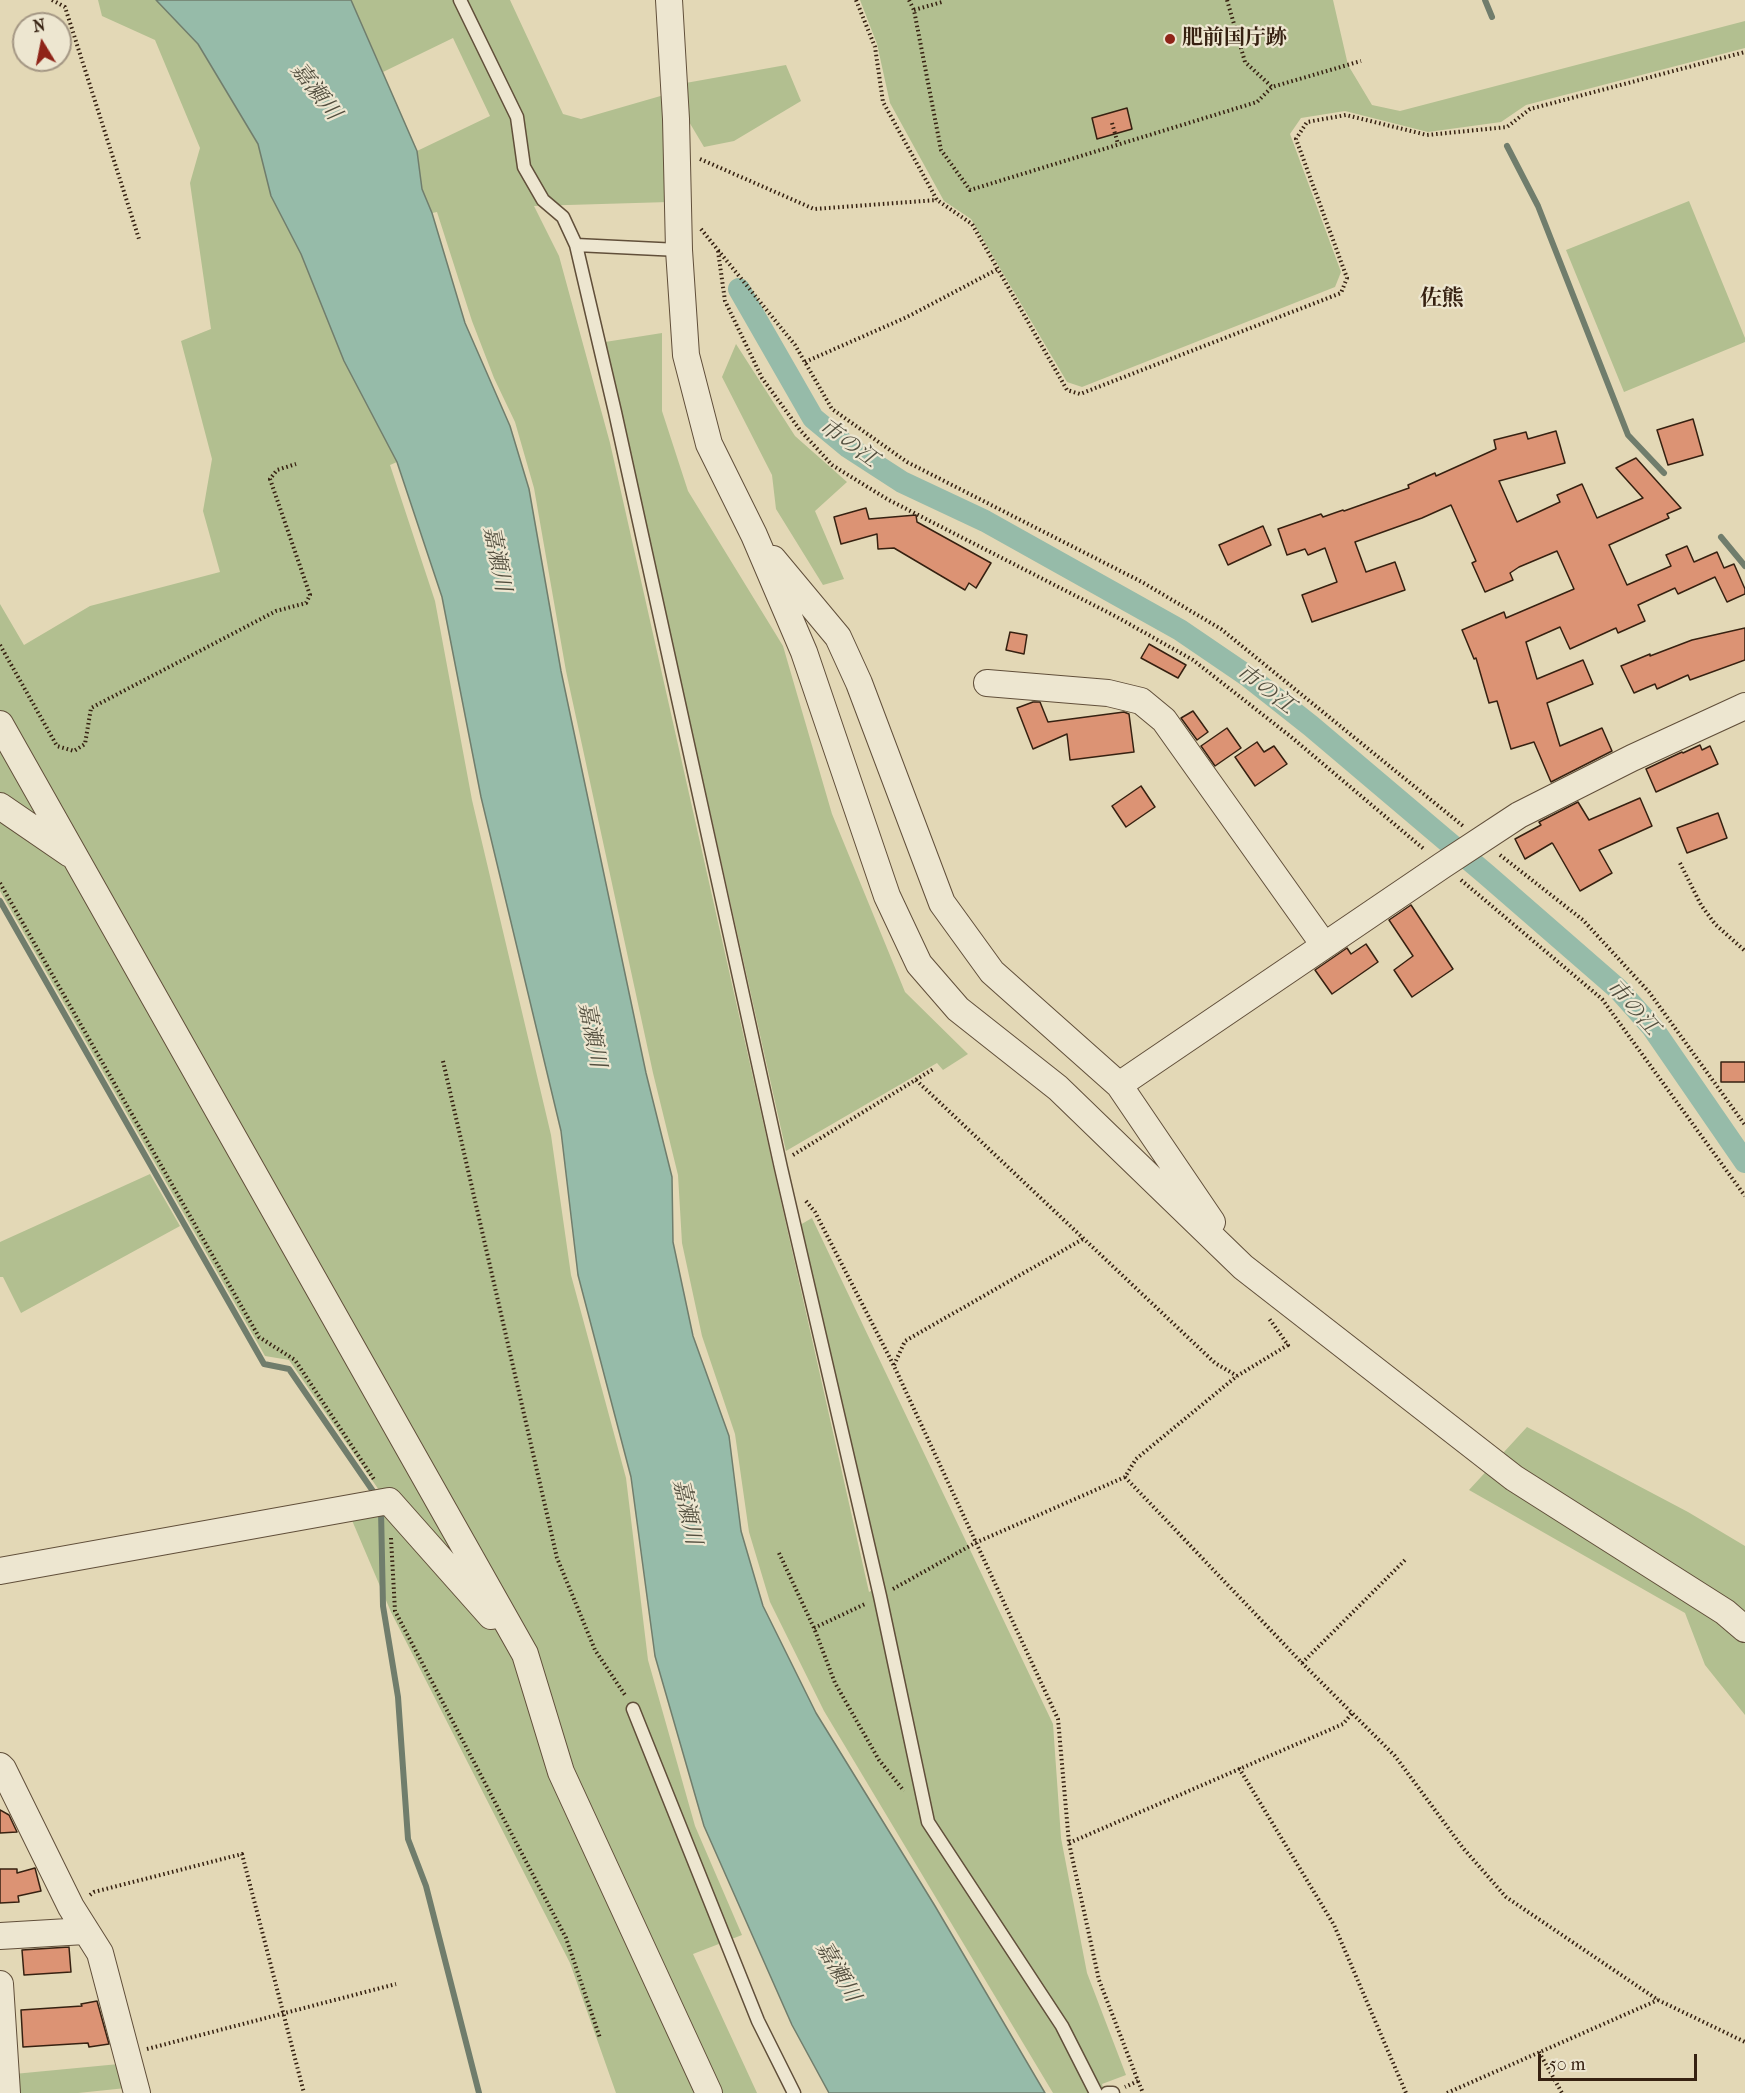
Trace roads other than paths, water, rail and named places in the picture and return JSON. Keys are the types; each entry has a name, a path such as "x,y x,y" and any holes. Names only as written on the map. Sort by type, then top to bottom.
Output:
{"street":[{"path":"669,0 679,200 679,250 686,355 706,433 754,535 804,652 887,896 919,964 958,1009 1058,1088 1243,1267 1514,1478 1725,1612 1745,1629"},
{"path":"754,535 838,637 860,683 942,903 992,972 1119,1085 1243,1267"},
{"path":"987,683 1107,693 1141,701 1164,720 1324,945"},
{"path":"1119,1085 1519,815 1622,763 1745,706"},
{"path":"0,724 525,1654 561,1772 709,2093"},
{"path":"0,806 75,857"},
{"path":"0,1571 388,1501 525,1654"},
{"path":"0,1766 3,1769 10,1802 100,1953 137,2093"},
{"path":"0,1936 86,1931"},
{"path":"0,1984 7,2093"}],"lane":[{"path":"460,0 517,117 524,167 543,200 563,217 576,246 615,412 781,1168 880,1596 928,1822 1062,2026 1096,2093"},
{"path":"576,246 679,250"},
{"path":"633,1709 758,2021 794,2093"},
{"path":"1107,2093 1113,2093"}],"water":[{"name":"嘉瀬川","path":"156,0 351,0 417,151 422,189 432,213 465,323 510,426 529,489 561,671 646,1073 672,1177 673,1242 693,1336 729,1436 741,1531 763,1606 816,1713 935,1906 1045,2093 829,2093 792,2025 704,1826 655,1656 631,1477 578,1275 561,1131 481,797 442,597 397,462 344,361 301,254 271,196 258,144 198,44"}],"waterway":[{"path":"1485,0 1492,17"},
{"path":"1507,146 1538,206 1628,435 1664,473"},
{"name":"市の江","path":"739,289 813,418 848,447 902,482 985,521 1180,630 1249,677 1311,726 1618,989 1652,1027 1745,1162"},
{"path":"1721,537 1745,566"},
{"path":"0,901 264,1364 289,1369 377,1497"},
{"path":"381,1510 383,1606 398,1697 408,1839 426,1886 479,2093"}],"place":[{"name":"肥前国庁跡","path":"1170,39"}],"district":[{"name":"佐熊","path":"1442,300"}]}
